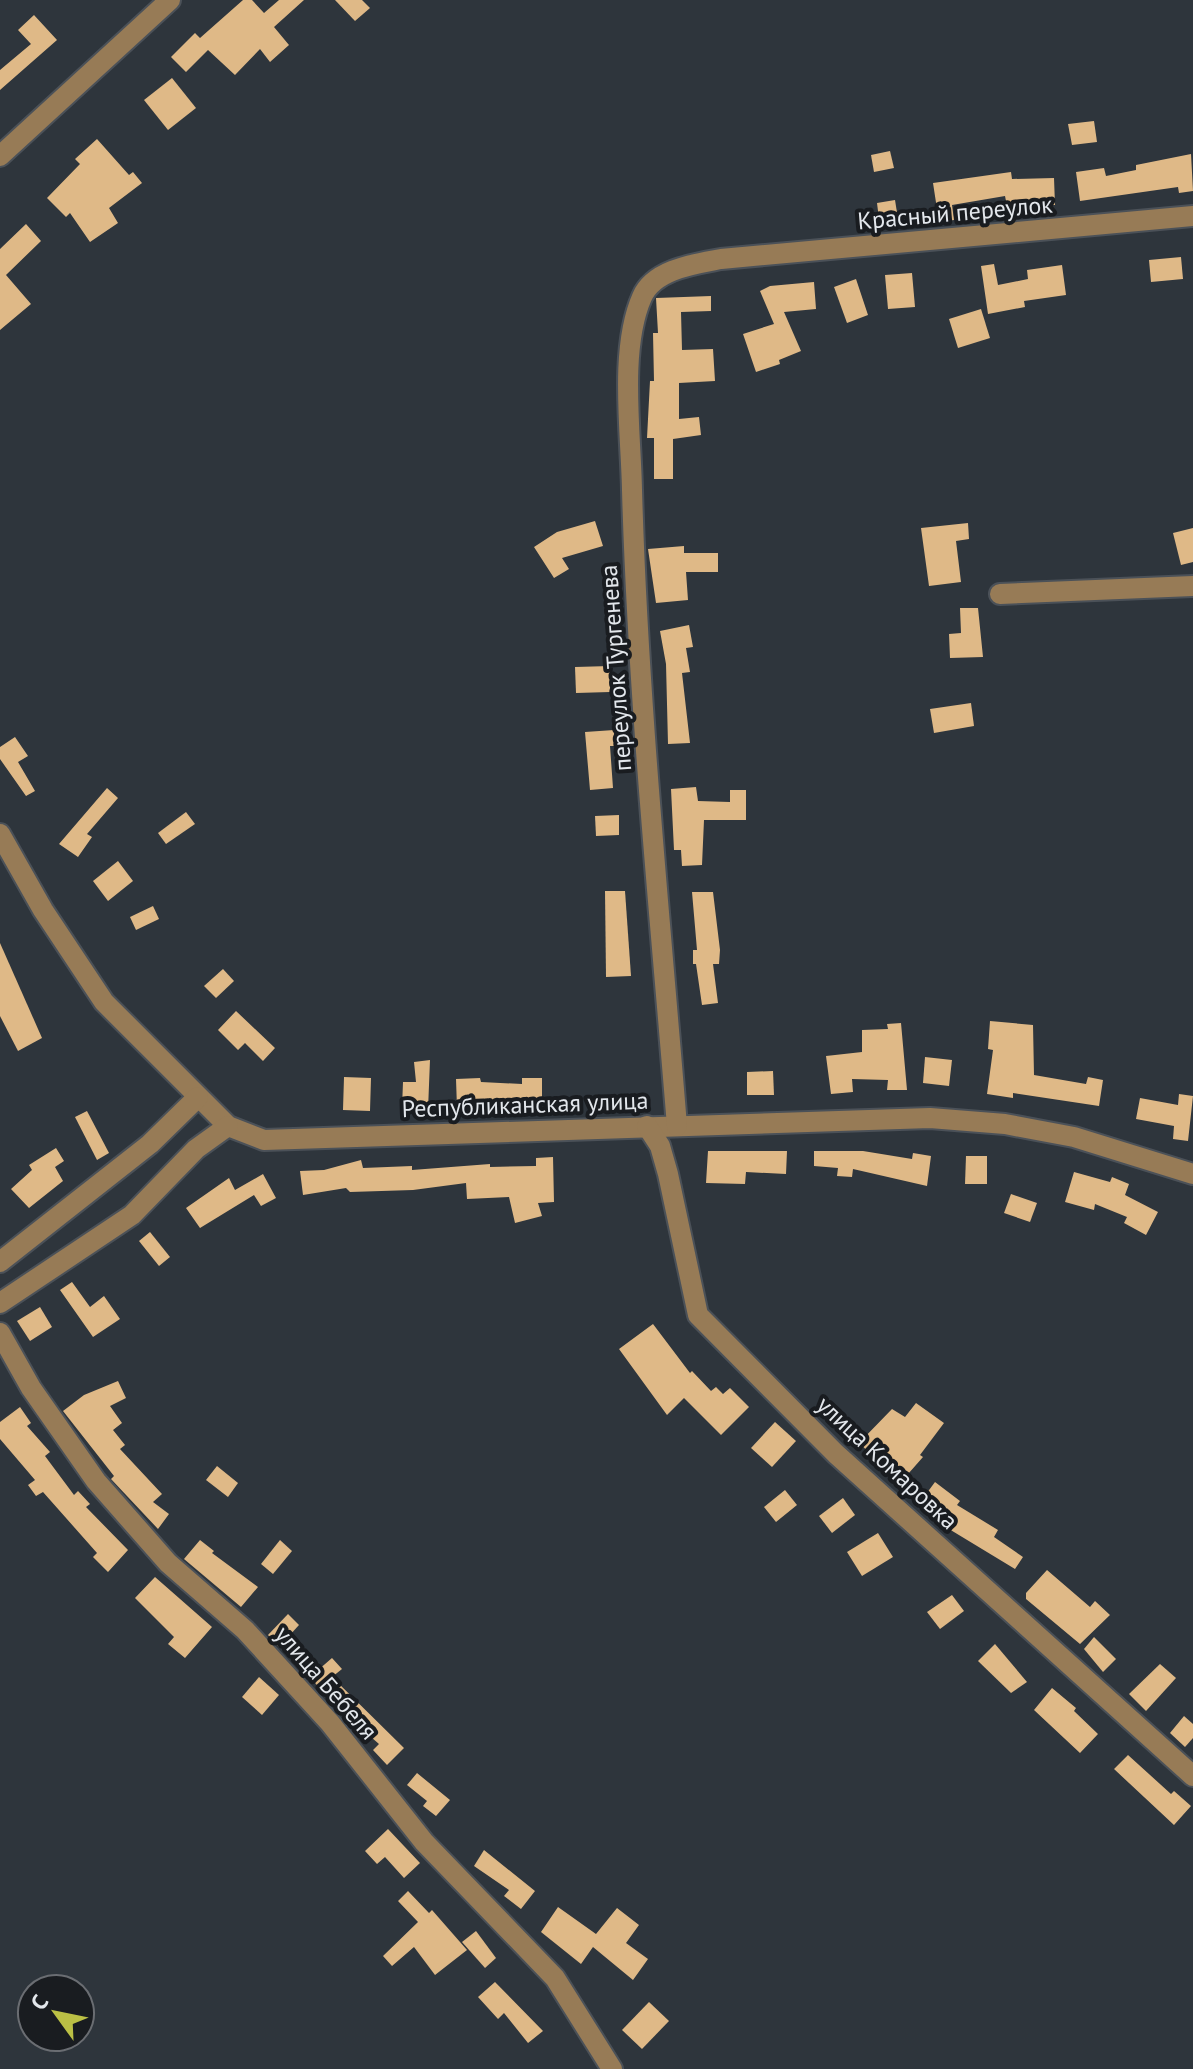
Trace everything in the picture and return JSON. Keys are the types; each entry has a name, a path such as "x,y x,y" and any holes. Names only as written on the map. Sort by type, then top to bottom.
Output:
{"street":[{"path":"0,156 170,0"},
{"name":"Красный переулок","path":"721,259 1193,216"},
{"name":"переулок Тургенева","path":"677,1126 635,601 629,386 634,321 643,293 675,269 721,259"},
{"path":"1000,594 1193,586"},
{"name":"Республиканская улица","path":"0,834 43,910 104,1002 228,1126 264,1140 930,1118 1005,1124 1074,1137 1193,1174"},
{"path":"0,1262 150,1144 198,1097"},
{"path":"0,1303 132,1215 196,1149 228,1126"},
{"name":"улица Комаровка","path":"647,1126 660,1146 668,1174 698,1315 836,1454 1193,1776"},
{"name":"улица Бебеля","path":"0,1333 31,1388 96,1481 168,1563 245,1630 330,1723 424,1842 555,1978 612,2069"}],"building":[{"path":"243,0 252,0 264,13 279,0 304,0 274,27 289,45 270,62 260,49 235,75 208,50 186,72 171,57 195,33 200,38"},
{"path":"335,0 362,0 370,8 355,21"},
{"path":"34,15 57,40 0,90 0,70 31,44 18,30"},
{"path":"172,78 196,108 168,130 144,100"},
{"path":"1094,121 1097,142 1072,145 1068,124"},
{"path":"97,139 129,175 133,172 142,183 109,208 118,223 90,242 70,213 66,217 47,198 80,164 75,159"},
{"path":"890,151 894,168 874,172 871,155"},
{"path":"1191,154 1193,191 1179,193 1178,187 1080,201 1076,172 1104,168 1106,176 1136,170 1136,165"},
{"path":"1011,172 1012,179 1054,178 1055,205 1007,206 1005,196 952,205 954,220 939,222 933,183"},
{"path":"895,200 899,225 880,227 877,203"},
{"path":"26,224 41,241 6,275 31,304 0,330 0,249"},
{"path":"1181,257 1183,279 1151,282 1149,260"},
{"path":"994,264 998,285 1028,279 1027,270 1062,265 1066,295 1024,301 1025,307 988,314 981,266"},
{"path":"912,273 915,307 888,309 885,275"},
{"path":"856,279 868,315 847,323 834,287"},
{"path":"814,282 816,309 784,312 801,351 779,360 780,364 756,372 743,334 774,324 760,291 770,286"},
{"path":"711,296 711,311 681,312 682,350 713,349 715,381 679,383 679,419 699,417 701,435 673,439 673,479 654,479 654,438 647,438 650,381 654,381 653,333 658,333 656,298"},
{"path":"981,309 990,338 958,348 949,319"},
{"path":"595,521 603,546 562,558 569,569 554,578 534,547 557,532"},
{"path":"968,523 969,539 956,541 961,582 929,586 921,528"},
{"path":"1193,528 1193,562 1181,565 1173,533"},
{"path":"684,546 684,553 718,553 718,572 686,572 688,600 656,603 648,549"},
{"path":"960,608 978,608 983,657 950,658 949,634 961,633"},
{"path":"689,625 693,647 686,648 690,672 682,673 690,743 668,744 666,664 660,631"},
{"path":"610,666 610,692 576,693 575,667"},
{"path":"971,703 974,726 934,733 930,709"},
{"path":"614,730 614,746 610,746 613,788 590,790 585,732"},
{"path":"15,737 28,756 18,762 35,791 26,796 0,759 0,747"},
{"path":"696,787 698,801 730,802 730,790 746,790 746,820 704,820 702,865 682,866 681,850 674,850 671,789"},
{"path":"107,788 118,798 87,834 92,837 78,857 59,844"},
{"path":"186,812 195,824 166,844 158,833"},
{"path":"619,815 619,835 596,836 595,816"},
{"path":"118,861 133,881 108,901 93,881"},
{"path":"605,891 625,891 631,976 606,977"},
{"path":"692,892 713,892 720,950 719,964 713,964 718,1003 702,1005 696,964 693,964 693,950 697,950"},
{"path":"153,906 159,919 136,930 130,917"},
{"path":"0,943 42,1038 18,1051 0,1016"},
{"path":"223,969 234,981 216,998 204,986"},
{"path":"236,1011 275,1048 263,1061 245,1043 238,1050 218,1030"},
{"path":"990,1021 1033,1025 1034,1075 1086,1084 1088,1077 1103,1080 1099,1106 1013,1093 1013,1098 987,1094 993,1050 988,1049"},
{"path":"901,1023 907,1090 887,1090 888,1080 852,1079 853,1092 831,1094 826,1056 862,1052 862,1030 888,1029 887,1024"},
{"path":"925,1057 952,1060 949,1086 923,1083"},
{"path":"430,1060 428,1110 402,1108 403,1082 416,1082 414,1062"},
{"path":"773,1071 774,1095 747,1095 747,1072"},
{"path":"344,1077 371,1078 370,1111 343,1110"},
{"path":"480,1078 481,1082 522,1084 522,1078 542,1078 542,1103 481,1102 481,1107 457,1108 456,1079"},
{"path":"1179,1094 1193,1096 1188,1141 1173,1139 1174,1126 1136,1119 1140,1098 1178,1105"},
{"path":"87,1111 109,1153 97,1160 75,1117"},
{"path":"56,1148 64,1161 55,1167 63,1181 29,1208 11,1189 32,1170 29,1165"},
{"path":"708,1151 787,1151 786,1174 746,1172 745,1184 706,1183"},
{"path":"814,1151 863,1151 912,1159 913,1153 931,1156 927,1186 853,1169 852,1177 837,1176 838,1168 814,1166"},
{"path":"966,1156 987,1156 987,1184 965,1184"},
{"path":"553,1157 554,1202 538,1203 542,1216 515,1223 509,1197 467,1199 466,1183 413,1190 350,1192 346,1188 303,1195 300,1171 324,1170 361,1160 363,1168 412,1166 412,1170 490,1164 490,1167 536,1166 536,1158"},
{"path":"1074,1172 1110,1182 1112,1177 1129,1184 1125,1195 1158,1212 1146,1235 1124,1223 1127,1217 1095,1204 1094,1210 1065,1202"},
{"path":"263,1174 276,1198 261,1206 254,1195 200,1228 186,1208 229,1178 235,1190"},
{"path":"1011,1194 1037,1203 1030,1222 1004,1213"},
{"path":"150,1232 170,1257 159,1266 139,1241"},
{"path":"72,1282 90,1307 104,1296 120,1319 93,1337 60,1290"},
{"path":"40,1307 52,1327 30,1341 17,1321"},
{"path":"653,1324 690,1373 692,1371 711,1391 716,1387 723,1394 730,1388 749,1407 721,1435 684,1398 667,1415 619,1349"},
{"path":"118,1381 126,1398 110,1406 122,1423 113,1430 125,1445 120,1449 162,1494 153,1502 169,1514 158,1529 111,1479 114,1476 63,1411 84,1395"},
{"path":"916,1403 944,1423 920,1455 923,1457 901,1482 859,1443 892,1409 905,1417"},
{"path":"20,1407 31,1423 27,1426 50,1452 45,1456 74,1495 78,1491 90,1504 86,1507 128,1550 108,1572 93,1557 97,1553 43,1492 36,1496 28,1485 35,1480 0,1439 0,1422"},
{"path":"775,1422 796,1441 772,1467 751,1448"},
{"path":"217,1466 238,1483 228,1497 206,1480"},
{"path":"935,1482 960,1501 957,1505 998,1530 994,1537 1023,1557 1015,1569 949,1529 918,1505"},
{"path":"785,1490 797,1505 776,1522 764,1507"},
{"path":"843,1498 855,1515 832,1533 819,1516"},
{"path":"878,1533 893,1557 862,1576 847,1552"},
{"path":"200,1540 214,1551 212,1553 258,1587 241,1607 184,1559"},
{"path":"280,1540 292,1551 273,1574 261,1564"},
{"path":"1047,1570 1090,1607 1095,1601 1110,1615 1080,1644 1026,1599 1026,1593"},
{"path":"155,1577 212,1627 185,1658 168,1644 174,1637 135,1598"},
{"path":"952,1595 964,1611 940,1629 927,1612"},
{"path":"288,1614 299,1625 279,1647 268,1635"},
{"path":"1094,1637 1116,1659 1103,1672 1084,1649"},
{"path":"995,1644 1027,1682 1011,1693 978,1661"},
{"path":"332,1658 342,1669 332,1677 404,1748 387,1765 373,1750 379,1744 333,1704 310,1677"},
{"path":"1160,1664 1176,1678 1146,1711 1129,1694"},
{"path":"259,1677 279,1695 262,1715 242,1697"},
{"path":"1052,1688 1076,1708 1074,1711 1098,1734 1080,1753 1034,1710"},
{"path":"1184,1716 1193,1724 1193,1738 1185,1747 1170,1733"},
{"path":"1128,1755 1171,1794 1174,1791 1191,1806 1174,1825 1114,1769"},
{"path":"417,1773 450,1800 436,1816 423,1806 427,1801 407,1785"},
{"path":"388,1829 420,1863 404,1878 385,1857 377,1864 365,1851"},
{"path":"484,1850 535,1891 521,1909 504,1896 509,1890 474,1866"},
{"path":"408,1891 429,1913 432,1910 467,1950 435,1975 414,1947 392,1966 383,1956 418,1922 398,1901"},
{"path":"558,1907 596,1934 617,1908 639,1925 626,1943 648,1959 633,1980 593,1947 581,1964 541,1932"},
{"path":"476,1931 496,1958 485,1968 462,1942"},
{"path":"495,1982 543,2031 528,2043 504,2013 498,2019 478,1997"},
{"path":"649,2002 669,2021 642,2049 622,2030"}]}
